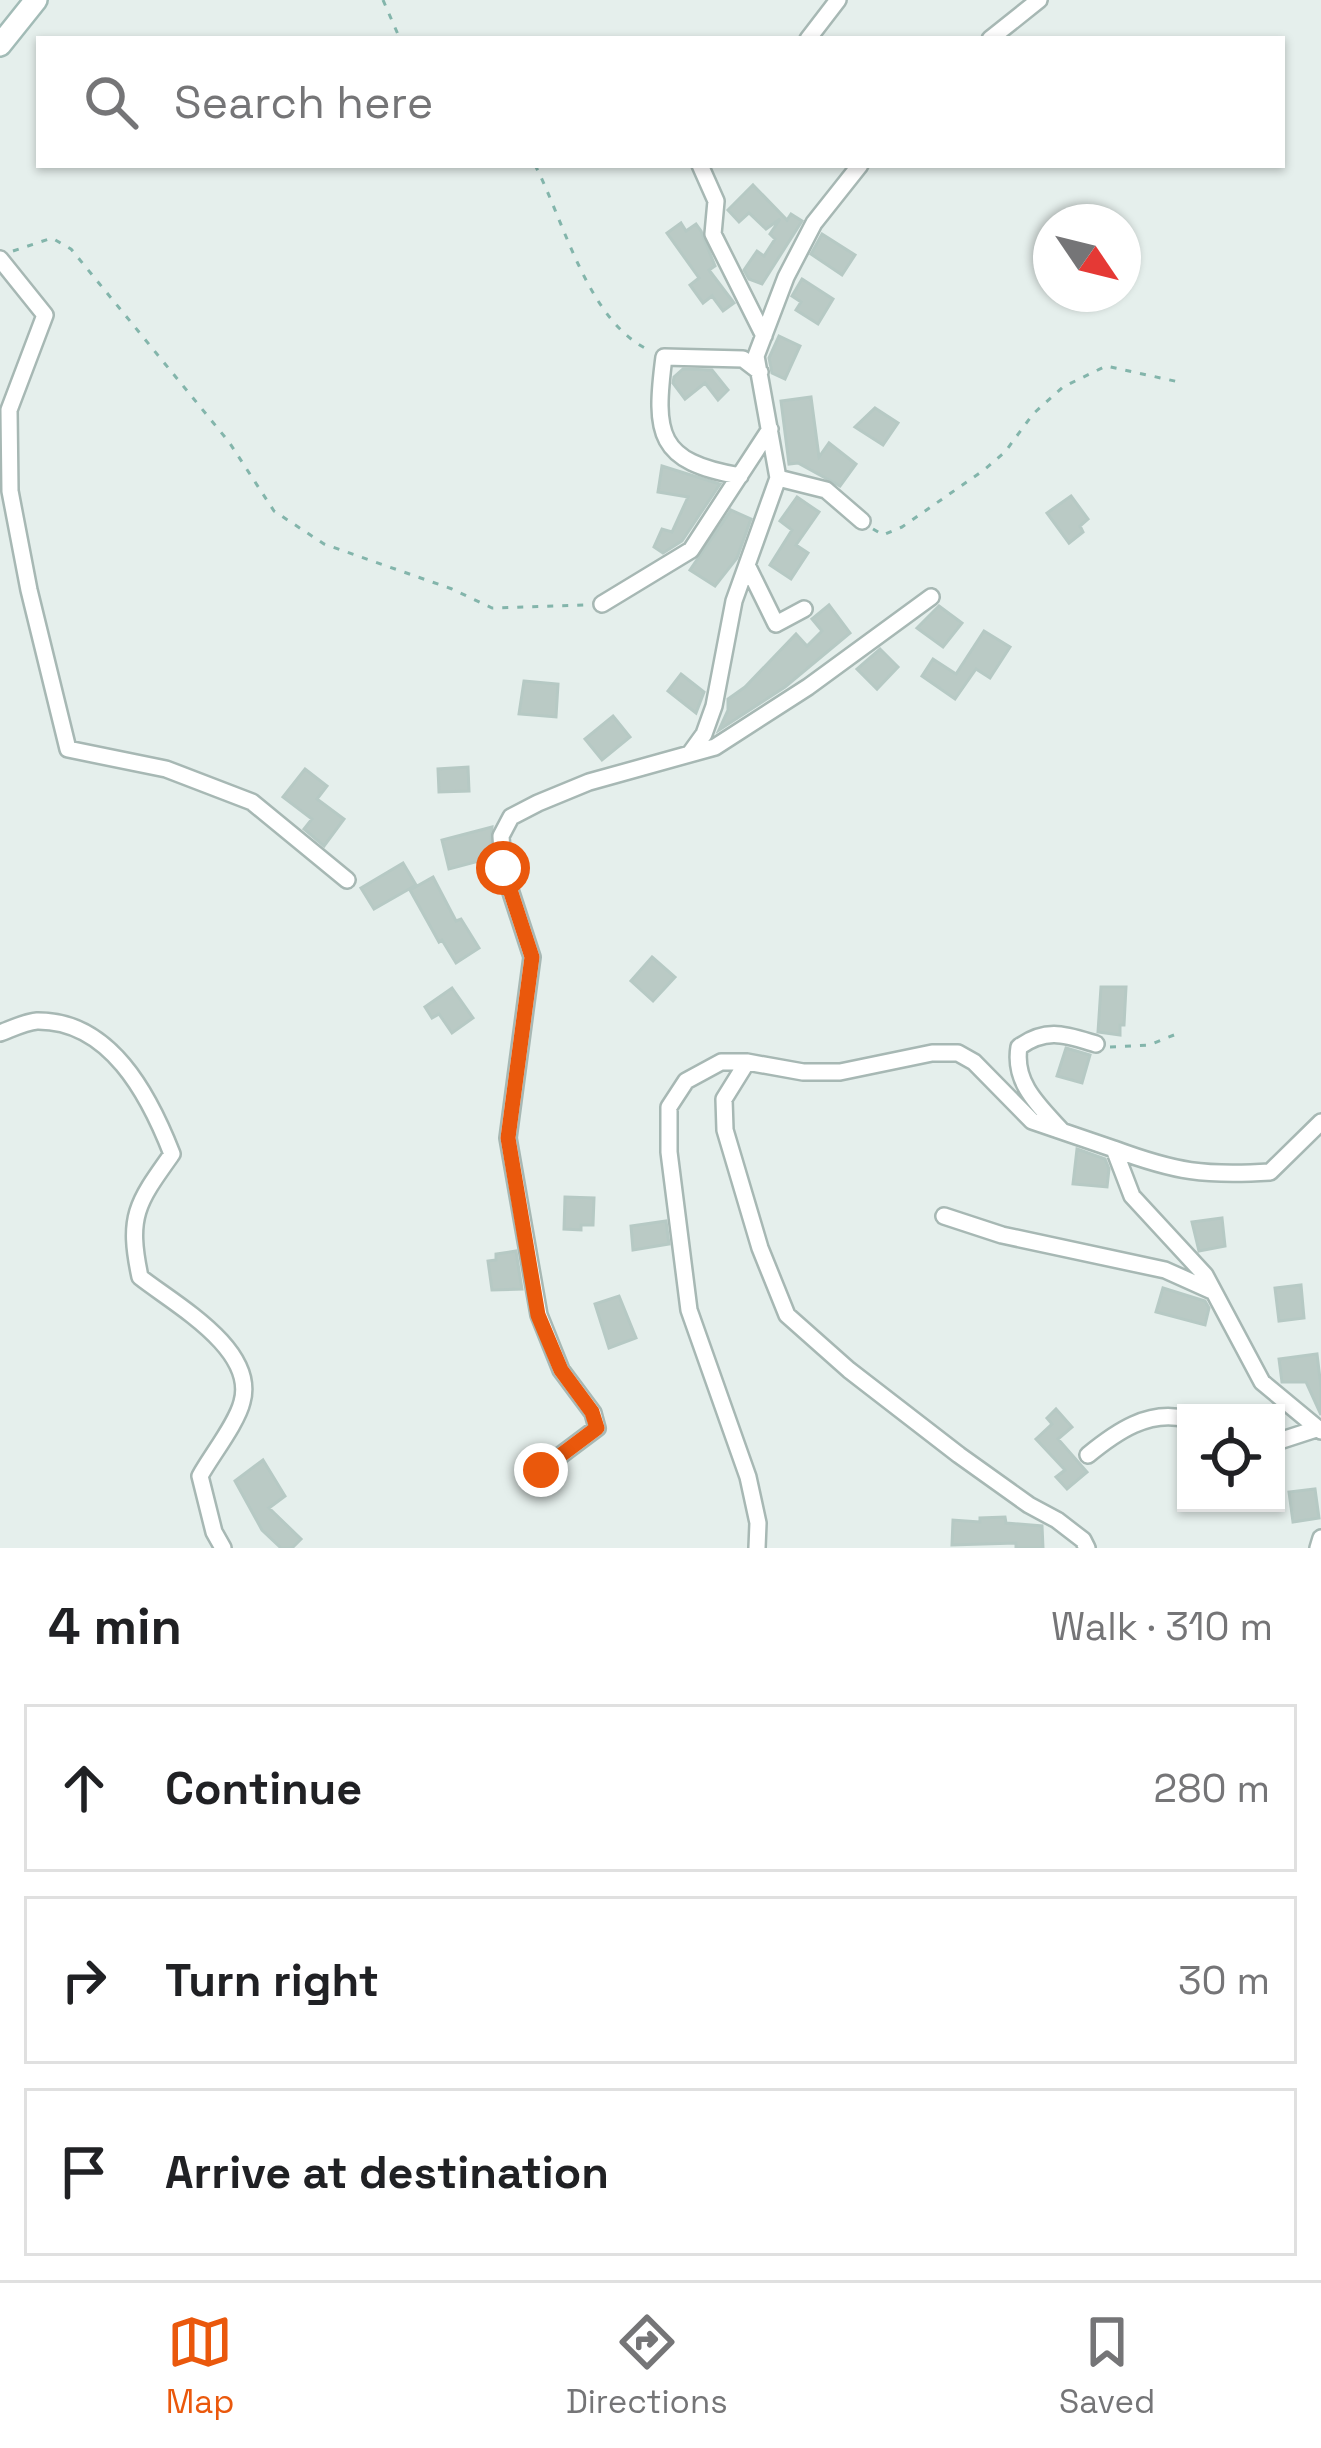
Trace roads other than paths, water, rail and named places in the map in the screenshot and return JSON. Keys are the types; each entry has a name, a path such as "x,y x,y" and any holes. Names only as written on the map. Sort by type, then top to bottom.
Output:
{"street":[{"path":"0,44 36,0"},
{"path":"810,36 838,0"},
{"path":"994,36 1039,0"},
{"path":"702,168 716,201 712,234 764,336"},
{"path":"710,182 720,168"},
{"path":"691,752 714,706 734,601 778,478 756,356 786,277 814,224 858,168"},
{"path":"0,258 45,315 9,410 10,491 68,749 166,769 252,802 347,880"},
{"path":"740,476 686,462 665,441 659,396 664,357 743,359 760,373"},
{"path":"602,604 691,550 770,429"},
{"path":"778,478 826,490 862,521"},
{"path":"747,565 776,624 804,609"},
{"path":"541,1470 597,1428 592,1412 561,1370 538,1315 508,1138 532,957 503,868 501,836 511,817 538,803 589,782 715,747 931,597"},
{"path":"0,1033 35,1021 87,1031 121,1060 157,1114 172,1154 144,1194 131,1233 140,1277 217,1334 243,1378 242,1403 200,1476 214,1532 223,1548"},
{"path":"1064,1133 1023,1084 1019,1047 1055,1031 1096,1045"},
{"path":"757,1548 758,1522 748,1477 689,1310 669,1152 669,1107 686,1081 721,1062 840,1072 932,1053 958,1053 974,1062 1032,1120 1173,1171 1229,1175 1270,1172 1321,1122"},
{"path":"747,1062 724,1099 725,1130 760,1248 787,1315 886,1399 1029,1505 1057,1520 1087,1548"},
{"path":"1114,1149 1132,1196 1205,1275 1262,1382 1319,1430"},
{"path":"944,1216 1025,1241 1165,1270 1214,1292"},
{"path":"1088,1455 1138,1422 1177,1417"},
{"path":"1285,1439 1319,1430"},
{"path":"1318,1548 1321,1538"}]}
